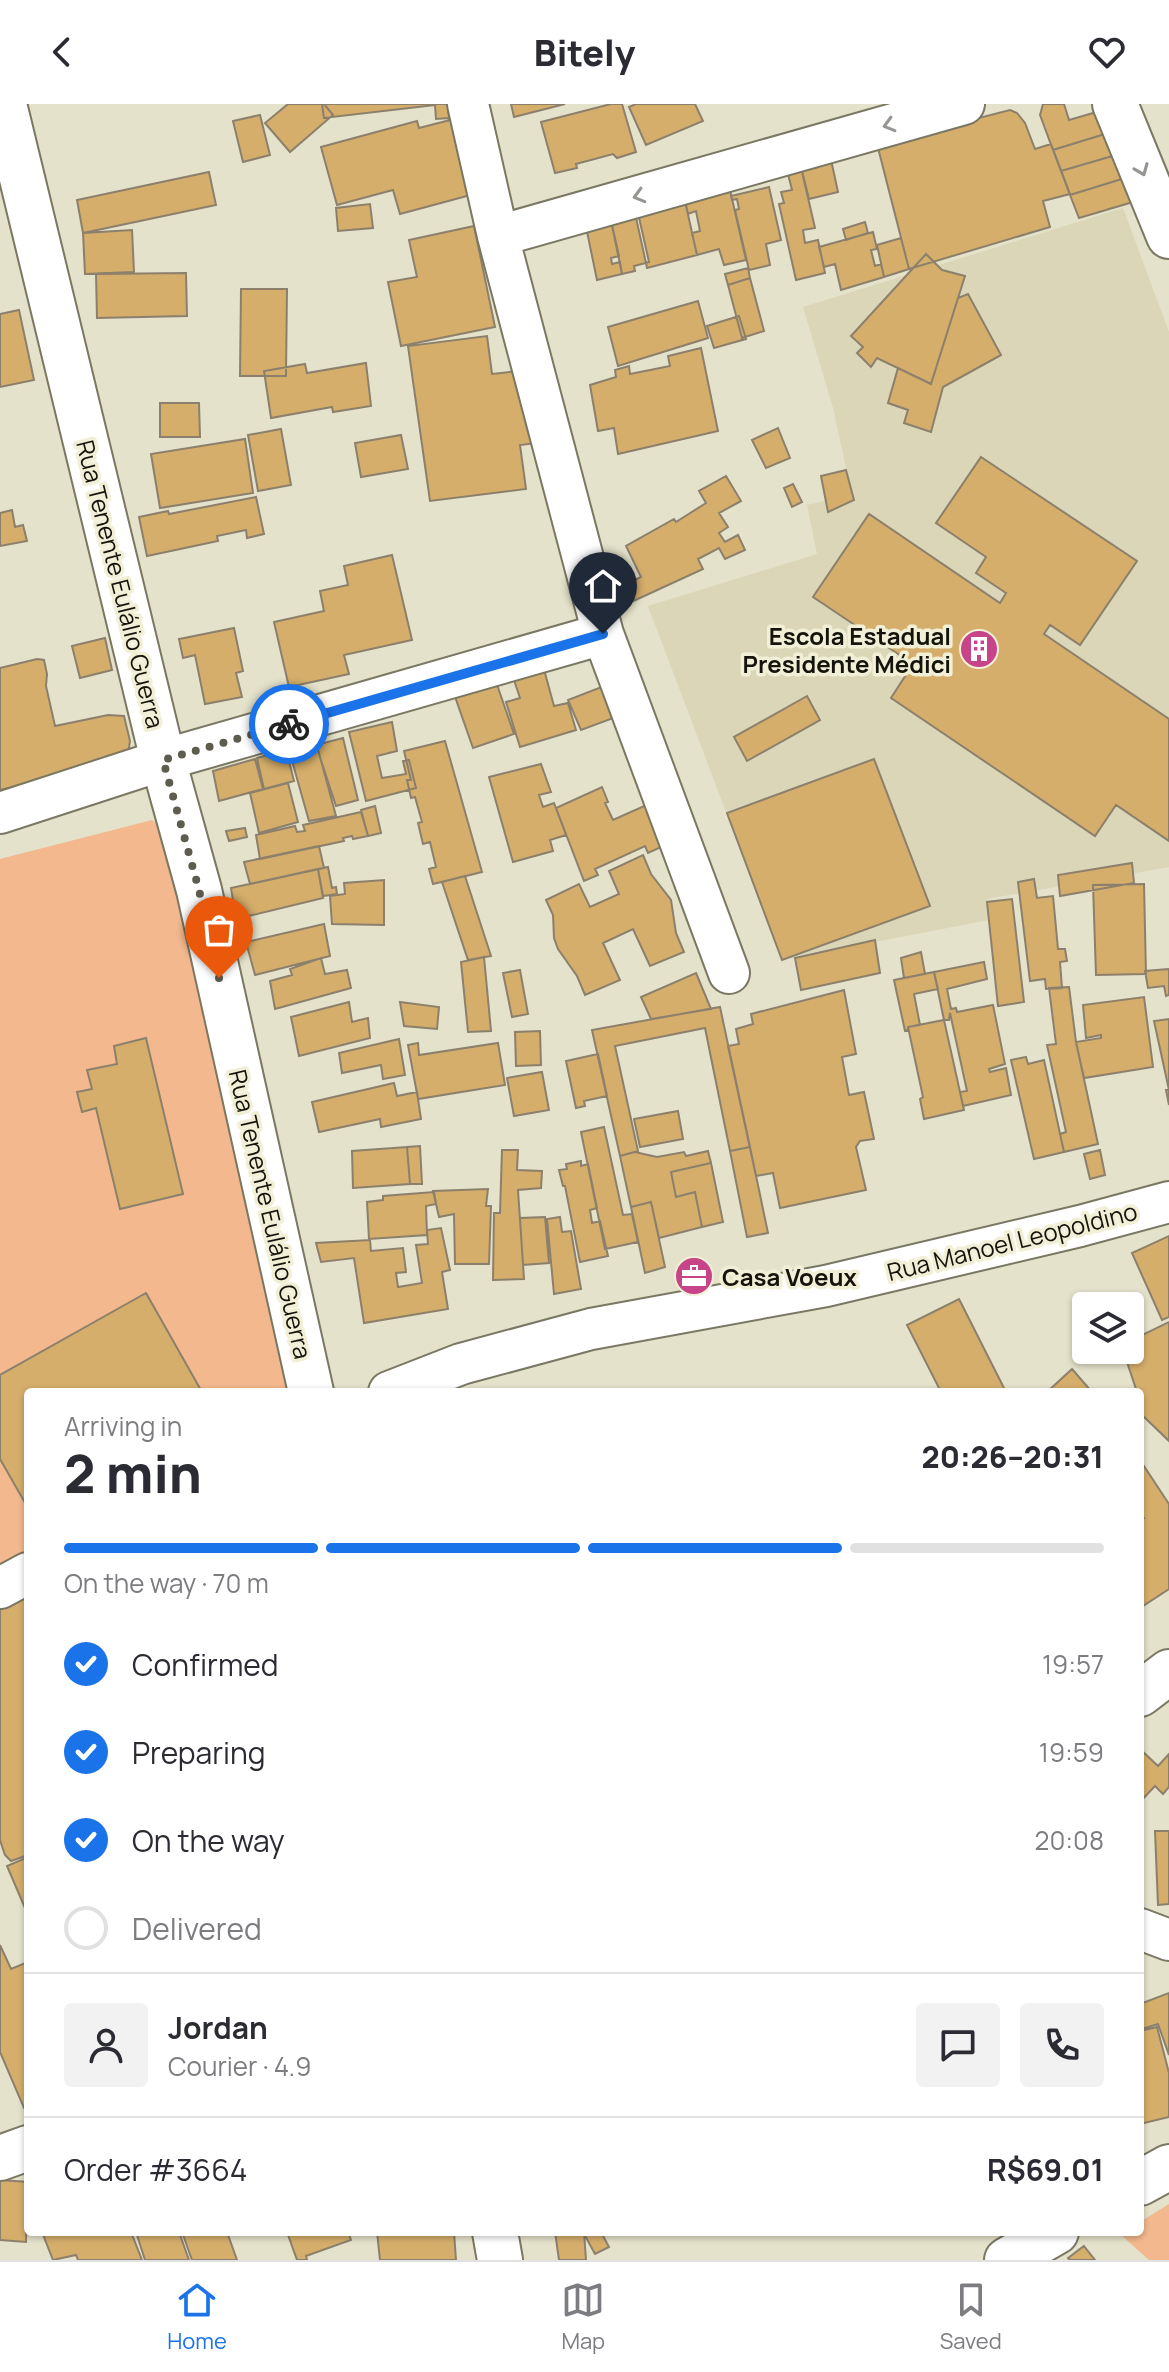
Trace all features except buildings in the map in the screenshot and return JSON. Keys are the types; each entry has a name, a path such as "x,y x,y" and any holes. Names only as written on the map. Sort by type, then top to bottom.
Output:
{"street":[{"name":"Rua Tenente Eulálio Guerra","path":"4,104 163,760 199,890 310,1388"},
{"path":"468,104 498,236 603,634 729,973"},
{"path":"498,236 964,104"},
{"path":"1115,104 1169,236"},
{"path":"0,813 163,760 603,634"},
{"name":"Rua Manoel Leopoldino","path":"399,1388 461,1364 591,1329 826,1286 1169,1202"},
{"path":"0,1588 24,1575"},
{"path":"1144,1691 1169,1672"},
{"path":"1144,1931 1169,1940"},
{"path":"0,2158 24,2149"},
{"path":"1144,2181 1169,2167"},
{"path":"496,2236 500,2260"},
{"path":"1007,2260 1049,2236"}],"shaded area":[{"path":"1123,208 1169,332 1169,867 987,899 989,920 782,960 648,606 817,554 807,505 852,495 833,408 803,307"},
{"path":"152,820 184,844 299,1388 24,1388 24,1551 0,1565 0,859"},
{"path":"1169,2204 1169,2260 1149,2260 1122,2236 1144,2236 1144,2220"}],"way so far":[{"path":"219,978 199,890 163,760 289,724"}],"place":[{"name":"Escola Estadual Presidente Médici","path":"979,649"},
{"name":"Casa Voeux","path":"694,1276"}],"route":[{"path":"289,724 603,634"}]}
